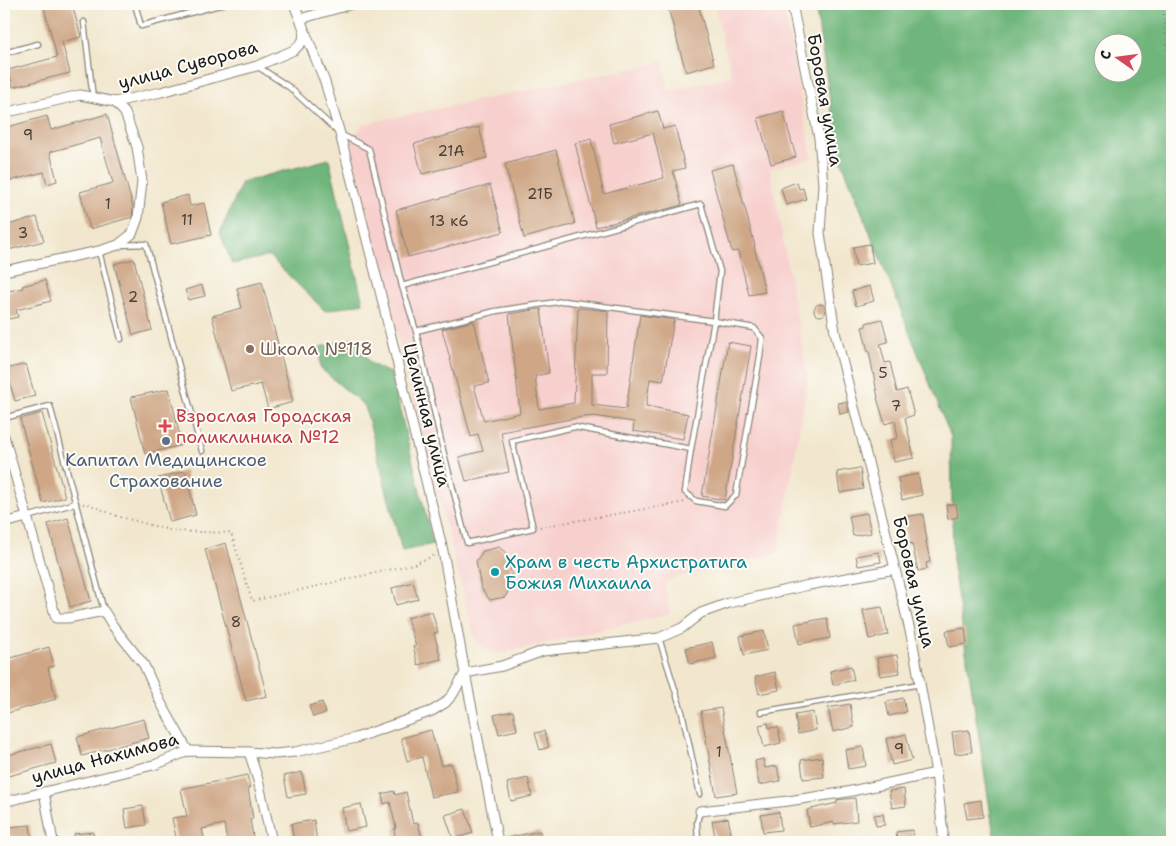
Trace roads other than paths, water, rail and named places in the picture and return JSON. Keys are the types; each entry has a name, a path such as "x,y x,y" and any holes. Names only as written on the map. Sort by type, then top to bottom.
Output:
{"street":[{"name":"Целинная улица","path":"294,4 325,82 340,134 443,551 498,842"},
{"path":"302,22 352,4"},
{"name":"Боровая улица","path":"792,4 819,138 823,184 820,232 835,332 912,639 936,773 943,833 942,842"},
{"name":"улица Суворова","path":"4,113 80,95 115,102 161,92 257,66 294,50 303,41 302,22"},
{"path":"4,271 99,251 118,245 132,234 138,218 142,181 136,147 125,113 115,102"},
{"path":"4,436 56,618 68,618 104,611 113,626 144,665 161,703 188,751"},
{"path":"4,523 27,517"},
{"path":"465,673 502,666 543,651 659,638 682,628 701,613 729,603 895,568"},
{"name":"улица Нахимова","path":"4,802 157,764 188,751 275,754 295,752 356,738 432,711 445,703 454,694 465,673"},
{"path":"249,752 258,780 272,842"},
{"path":"700,812 847,792 936,773"},
{"path":"44,792 53,842"}],"lane":[{"path":"135,4 141,26 223,4"},
{"path":"84,22 93,98"},
{"path":"4,53 38,44"},
{"path":"257,66 289,87 340,134 369,149 402,286 416,331 443,450 467,543 533,528 512,441 574,427 691,449"},
{"path":"402,286 701,204 720,270 714,321 685,492 696,501 725,506 736,495 760,357 762,338 754,328 714,321 564,301 496,312 416,331"},
{"path":"118,245 146,244 202,451"},
{"path":"99,251 121,339"},
{"path":"4,418 50,406 104,611"},
{"path":"27,517 76,503"},
{"path":"659,638 682,712 700,794"},
{"path":"760,712 920,684"},
{"path":"698,842 697,822 700,812"}],"place":[{"name":"Школа №118","path":"250,349"},
{"name":"Взрослая Городская поликлиника №12","path":"165,426"},
{"name":"Капитал Медицинское Страхование","path":"166,441"},
{"name":"Храм в честь Архистратига Божия Михаила","path":"495,572"}]}
